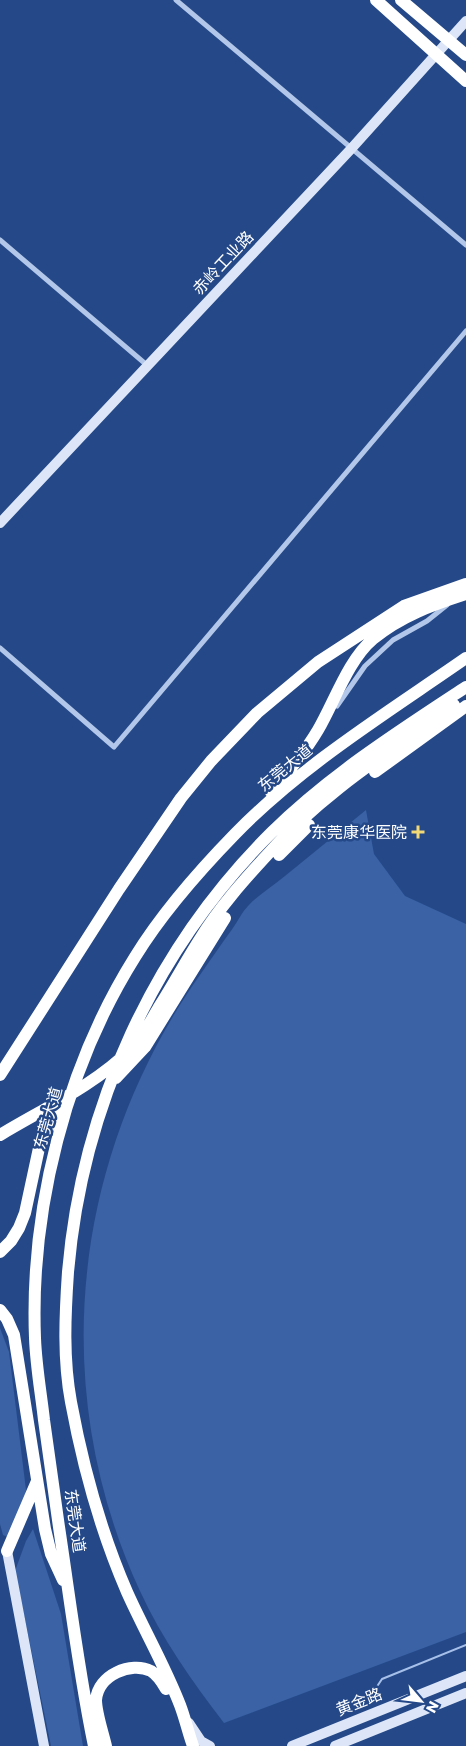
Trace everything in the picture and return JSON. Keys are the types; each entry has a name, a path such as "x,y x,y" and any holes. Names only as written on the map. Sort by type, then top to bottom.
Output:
{"highway":[{"path":"376,0 466,81"},
{"path":"401,0 464,53"},
{"path":"234,835 298,760 317,731 343,680 358,656 372,640 398,621 466,584"},
{"path":"0,1075 119,889 181,798 211,761 256,713 312,667 404,606 466,594"},
{"path":"352,639 398,621"},
{"name":"东莞大道","path":"94,1746 87,1714 68,1588 35,1340 35,1282 45,1203 54,1154 75,1083 99,1023 136,956 169,910 234,835 283,790 320,761 466,658"},
{"name":"东莞大道","path":"192,1746 179,1704 128,1593 115,1560 85,1464 70,1400 64,1338 70,1248 76,1209 97,1119 133,1029 161,974 220,889 251,854 301,805 405,727 466,687"},
{"path":"0,1135 114,1066 134,1046 151,1022 206,930 241,884 287,833 337,789 466,696"},
{"path":"109,1085 145,1046 222,922 276,857 337,801 466,706"},
{"path":"0,1252 11,1241 19,1228 25,1213 39,1148 69,1083 83,1060"},
{"path":"0,1310 7,1319 14,1335 45,1529 58,1573 68,1588"},
{"path":"4,1551 37,1482"},
{"path":"106,1746 96,1700 99,1691 110,1676 128,1668 141,1668 151,1671 160,1678 192,1746"}],"street":[{"path":"176,0 466,245"},
{"name":"赤岭工业路","path":"0,523 352,148 466,21"},
{"path":"0,240 148,366"},
{"path":"0,648 114,747 466,331"},
{"path":"317,731 365,666 393,640 427,622 448,604 466,578"},
{"path":"4,1551 39,1746"},
{"path":"4,1551 44,1746"},
{"name":"黄金路","path":"292,1746 466,1676"},
{"name":"黄金路","path":"335,1746 466,1693"},
{"path":"179,1704 192,1729 201,1740 210,1746"}],"shaded area":[{"path":"366,810 374,854 405,896 466,924 466,1632 224,1723 189,1675 158,1626 140,1591 110,1514 92,1435 84,1355 87,1275 100,1196 123,1119 157,1045 200,975 246,908"},
{"path":"0,1328 9,1352 26,1490 22,1518 10,1538 3,1535 0,1524"},
{"path":"33,1529 61,1614 83,1746 51,1746 15,1571 26,1541"}],"waterway":[{"path":"376,1694 382,1679 466,1645"}],"place":[{"name":"东莞康华医院","path":"418,832"}]}
